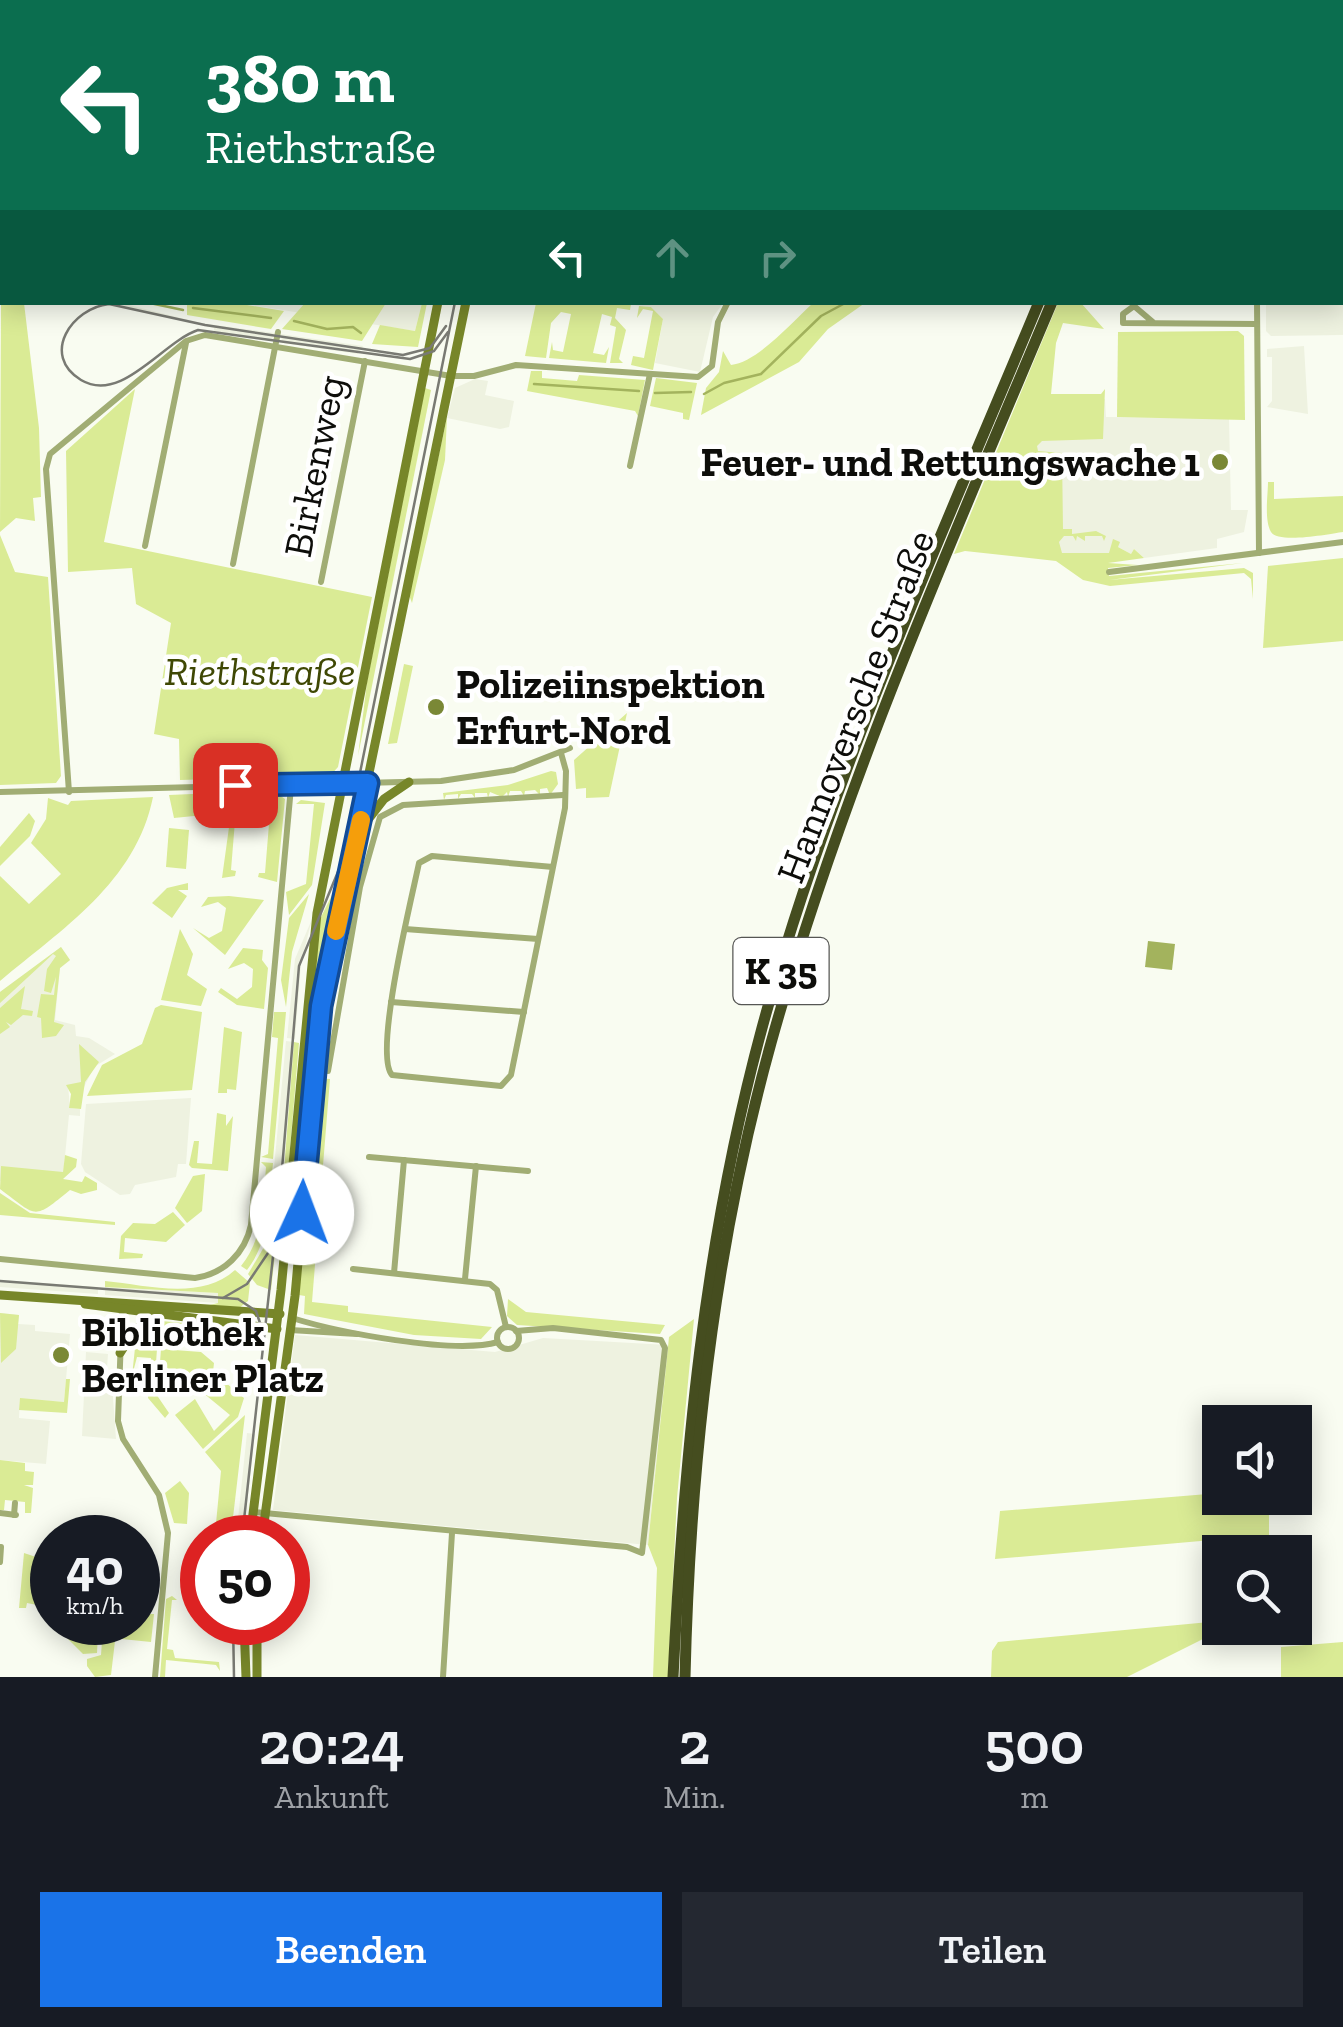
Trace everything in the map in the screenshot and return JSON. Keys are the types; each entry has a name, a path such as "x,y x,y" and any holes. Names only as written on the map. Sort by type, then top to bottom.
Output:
{"highway":[{"name":"Hannoversche Straße","path":"673,1677 682,1498 701,1315 763,1026 877,692 1039,305"},
{"name":"Hannoversche Straße","path":"685,1677 694,1490 716,1309 732,1211 770,1047 804,933 892,688 1051,305"}],"main road":[{"path":"253,1515 278,1313 310,966 437,305"},
{"path":"265,1514 292,1318 316,1042 465,305"},
{"path":"357,842 375,808 409,782"},
{"path":"0,1295 123,1306 278,1313 292,1318"},
{"path":"123,1306 169,1316 290,1330"},
{"path":"120,1353 140,1325 169,1316"},
{"path":"245,1645 246,1677"},
{"path":"257,1645 257,1677"}],"street":[{"path":"69,792 48,504 50,454 186,341 204,335 276,350 451,376 474,376 511,365 702,376 712,366 718,322 726,305"},
{"path":"1256,305 1259,553"},
{"path":"1154,323 1134,306 1123,314 1122,323 1257,324"},
{"path":"233,564 278,332"},
{"path":"145,546 186,341"},
{"name":"Birkenweg","path":"321,582 365,361"},
{"path":"630,466 650,374"},
{"path":"1109,572 1343,542"},
{"path":"0,792 409,782 498,774 570,748"},
{"path":"553,867 424,858 419,863 391,1002 385,1064 392,1075 502,1086 511,1075 524,1012 538,940 553,867 565,807 567,780 561,753"},
{"path":"0,1259 196,1278 225,1266 244,1246 251,1225 291,787"},
{"path":"328,1071 341,978 372,833 380,817 402,805 563,795"},
{"path":"405,929 538,940"},
{"path":"391,1002 524,1012"},
{"path":"369,1157 528,1171"},
{"path":"394,1273 404,1160"},
{"path":"465,1280 476,1166"},
{"path":"353,1270 495,1286 506,1327"},
{"path":"123,1306 120,1430 155,1487 168,1533 156,1677"},
{"path":"292,1318 358,1334"},
{"path":"253,1512 628,1547 642,1553 664,1348 661,1340 552,1328 516,1331 506,1327"},
{"path":"506,1327 498,1332 498,1342 504,1348 514,1346 516,1331"},
{"path":"290,1330 472,1347 498,1342"},
{"path":"0,1513 15,1515 15,1504"},
{"path":"443,1677 452,1533"},
{"path":"0,1562 1,1547"}],"shaded area":[{"path":"121,305 201,323 274,333 272,341 214,333 214,328"},
{"path":"251,305 422,305 415,331"},
{"path":"634,305 722,305 713,317 700,372 655,363 663,319 651,307"},
{"path":"1266,305 1343,305 1343,335 1271,336 1266,331"},
{"path":"281,334 363,346 358,354 282,343"},
{"path":"1304,346 1308,414 1267,407 1272,401 1272,357 1267,357 1267,349"},
{"path":"475,379 488,381 485,395 514,401 509,427 500,429 447,418 455,388"},
{"path":"1105,399 1106,417 1229,418 1231,510 1248,510 1244,532 1217,539 1217,548 1144,558 1134,549 1131,554 1118,547 1112,553 1011,554 1032,400"},
{"path":"312,919 301,963 295,1039 287,1038 295,959"},
{"path":"1148,941 1175,944 1172,970 1145,967"},
{"path":"61,947 70,960 60,968 55,1020 75,1025 76,1036 89,1038 115,1054 94,1067 84,1087 68,1085 70,1108 80,1109 80,1116 69,1115 62,1187 0,1181 0,992"},
{"path":"286,1041 294,1042 276,1245 267,1242"},
{"path":"191,1098 186,1164 178,1164 176,1177 135,1185 130,1194 120,1195 85,1172 81,1164 86,1104"},
{"path":"0,1280 98,1287 98,1294 0,1287"},
{"path":"105,1287 219,1293 218,1303 105,1295"},
{"path":"0,1313 19,1315 18,1324 35,1325 35,1331 70,1334 64,1402 20,1399 19,1418 50,1421 46,1464 0,1460"},
{"path":"295,1335 495,1352 543,1338 668,1345 648,1545 273,1510"},
{"path":"86,1352 108,1354 106,1383 112,1384 116,1439 82,1436"},
{"path":"247,1433 255,1434 246,1515 238,1515"}],"green space":[{"path":"1,305 24,305 39,428 41,497 33,498 35,521 16,518 0,532"},
{"path":"187,305 247,305 284,311 271,329 187,315"},
{"path":"302,305 385,305 362,341 282,329"},
{"path":"422,305 427,305 418,347 372,344 380,325 415,331"},
{"path":"536,305 631,305 630,310 617,308 615,318 626,330 619,359 623,363 610,363 616,327 610,325 612,317 602,314 593,353 604,355 609,347 606,363 549,358 552,342 553,350 563,352 571,314 561,312 551,323 546,358 525,356"},
{"path":"811,305 862,305 828,329 799,362 701,415 706,388 719,372 723,351 731,365 752,357"},
{"path":"1057,305 1083,305 1104,329 1063,323 1056,343 1051,394 1101,394 1105,389 1103,439 1042,441 1037,446 1038,451 1062,453 1063,529 1072,529 1072,534 1096,531 1106,536 1104,541 1102,536 1085,536 1085,541 1077,536 1076,541 1073,536 1064,536 1059,542 1062,553 1109,553 1113,539 1120,542 1118,547 1131,554 1134,549 1144,558 1108,563 1138,565 1108,568 1109,576 1243,563 1109,580 1244,568 1253,573 1253,599 1251,579 1244,573 1110,586 1083,580 1056,561 965,551 954,554"},
{"path":"639,306 651,307 663,319 653,370 631,365 633,356 644,358 653,311 643,309 637,318"},
{"path":"1238,331 1244,336 1245,420 1117,417 1118,332"},
{"path":"531,371 542,371 542,378 577,381 579,375 645,380 638,416 635,411 527,391"},
{"path":"656,378 697,383 689,420 683,419 683,413 650,406"},
{"path":"425,388 431,390 358,756 367,682"},
{"name":"Riethstraße","path":"135,389 104,542 372,597 338,767 330,776 180,780 179,739 154,734 171,623 136,604 132,568 68,572 66,451"},
{"path":"447,417 445,460 412,603 409,595"},
{"path":"1268,482 1274,482 1274,499 1343,496 1343,532 1276,536 1268,521"},
{"path":"0,535 15,572 48,577 61,776 56,783 0,785"},
{"path":"1343,558 1343,641 1263,648 1268,566"},
{"path":"404,664 413,666 397,743 388,744"},
{"path":"627,713 609,797 586,798 586,788 576,789 574,760"},
{"path":"556,772 558,784 550,795 547,788 540,789 540,795 535,790 525,791 524,796 521,791 510,791 508,797 507,792 502,797 490,792 488,798 487,793 475,793 475,798 472,794 461,794 458,799 458,794 446,795 444,800 443,793 508,785"},
{"path":"275,792 285,799 277,882 258,877 265,873 269,824 235,821 231,870 236,871 235,876 222,878 230,820 204,815 174,818 169,795"},
{"path":"153,797 131,854 113,879 71,922 0,981 0,876 29,904 61,874 31,843 46,819 48,798 68,805 71,801"},
{"path":"301,800 325,803 312,885 289,915 286,892 306,884 314,804 296,804"},
{"path":"29,813 35,821 30,836 0,866 0,847"},
{"path":"169,828 189,830 186,869 166,867"},
{"path":"188,883 188,890 178,890 187,896 172,918 152,903 167,888"},
{"path":"337,885 343,886 312,1039 308,1038 320,919"},
{"path":"309,894 292,952 286,1007 281,980 289,918"},
{"path":"208,897 264,900 225,955 193,928 209,938 222,931 226,908 218,902 201,907"},
{"path":"180,929 193,954 187,975 207,989 201,1006 161,1000"},
{"path":"61,947 70,960 60,968 54,1022 64,1025 56,1036 42,1038 41,1018 37,1017 41,994 54,995 56,977 51,993 44,991 47,969 56,956 53,954 0,1003 0,992"},
{"path":"243,948 263,950 262,960 268,968 264,1009 237,1005 218,992 221,988 237,999 252,987 253,969 244,963 228,969"},
{"path":"25,986 21,1009 33,1011 32,1016 23,1015 11,1025 6,1022 10,1027 0,1034 0,1008"},
{"path":"161,1005 202,1012 192,1090 87,1096 102,1065 142,1044 155,1008"},
{"path":"274,1012 286,1012 273,1159 261,1157 268,1154 278,1038 272,1037"},
{"path":"224,1027 242,1032 236,1090 218,1093"},
{"path":"294,1042 299,1043 286,1196 282,1196"},
{"path":"79,1044 99,1062 85,1082 81,1109 69,1108 71,1094 66,1085 81,1082"},
{"path":"316,1078 330,1079 312,1302 348,1306 348,1312 492,1327 481,1339 414,1335 304,1314 305,1296 299,1295"},
{"path":"217,1113 226,1115 226,1126 233,1116 228,1171 192,1168 189,1165 194,1141 199,1141 197,1163 212,1164"},
{"path":"65,1155 77,1159 76,1167 63,1179 82,1182 85,1176 97,1183 97,1190 81,1194 70,1190 35,1212 0,1189 1,1166 63,1172"},
{"path":"261,1162 273,1163 269,1205 261,1245 247,1270 241,1266 254,1244 263,1206 266,1167"},
{"path":"205,1174 202,1211 187,1223 175,1208 193,1176"},
{"path":"0,1193 30,1213 115,1225 0,1215"},
{"path":"173,1212 185,1225 166,1242 125,1238 124,1252 143,1254 142,1258 119,1259 121,1236 133,1223 155,1224"},
{"path":"267,1242 276,1245 271,1290 257,1285 248,1274"},
{"path":"235,1270 250,1283 248,1301 239,1308 210,1305 218,1303 218,1293 105,1287 105,1281 190,1288 221,1280"},
{"path":"508,1299 526,1312 665,1325 660,1334 517,1325 507,1316"},
{"path":"0,1313 19,1315 16,1349 1,1363"},
{"path":"694,1319 677,1498 668,1677 653,1677 657,1568 648,1545 669,1337"},
{"path":"161,1321 243,1328 231,1344 159,1337 146,1328"},
{"path":"135,1348 157,1349 154,1391 169,1413 165,1418 148,1398 151,1358 137,1357 132,1376"},
{"path":"161,1349 201,1352 214,1363 213,1372 244,1398 238,1417 203,1449 175,1415 195,1399 214,1431 230,1415 202,1392 191,1374 171,1371 160,1362"},
{"path":"66,1379 70,1379 67,1413 19,1410 20,1398 64,1402"},
{"path":"245,1415 233,1515 217,1515 221,1471 205,1452"},
{"path":"0,1460 25,1463 25,1471 34,1472 33,1485 24,1485 33,1488 31,1513 25,1513 25,1502 5,1500 4,1510 0,1510"},
{"path":"180,1481 189,1493 188,1515 180,1515 180,1523 174,1523 165,1493"},
{"path":"1202,1494 1202,1515 1269,1515 1269,1535 1202,1535 1202,1541 995,1559 1000,1511"},
{"path":"24,1553 30,1555 30,1604 19,1608"},
{"path":"172,1596 177,1600 172,1600 167,1649 173,1650 175,1658 219,1662 220,1671 216,1665 166,1660 165,1677 160,1677 166,1599"},
{"path":"1202,1623 1202,1640 1127,1677 991,1677 992,1651 998,1642"},
{"path":"1343,1642 1343,1677 1281,1677 1281,1647"},
{"path":"74,1645 97,1645 97,1653 83,1654"},
{"path":"102,1645 115,1645 111,1675 95,1677 87,1659 101,1655"}],"waterway":[{"path":"159,305 183,310"},
{"path":"704,394 724,383 761,374 821,316 841,305"},
{"path":"193,308 271,318"},
{"path":"294,321 327,329 353,327 361,333"},
{"path":"534,384 639,391"},
{"path":"655,393 691,392"}],"tram line":[{"path":"104,305 73,323 62,346 69,370 96,385 127,378 198,330 410,359 434,351 448,332"},
{"path":"114,305 205,325 403,355 430,348 446,326"},
{"path":"245,1515 280,1193 299,966 342,862 454,305"},
{"path":"223,1298 247,1284 270,1250"},
{"path":"0,1281 238,1299 256,1311 264,1335"},
{"path":"233,1645 234,1677"}],"slow traffic":[{"path":"336,931 361,820"}],"place":[{"name":"Feuer- und Rettungswache 1","path":"1220,462"},
{"name":"Polizeiinspektion Erfurt-Nord","path":"436,707"},
{"name":"Bibliothek Berliner Platz","path":"61,1355"}],"route":[{"path":"235,785 368,783 321,1006 302,1213"}]}
